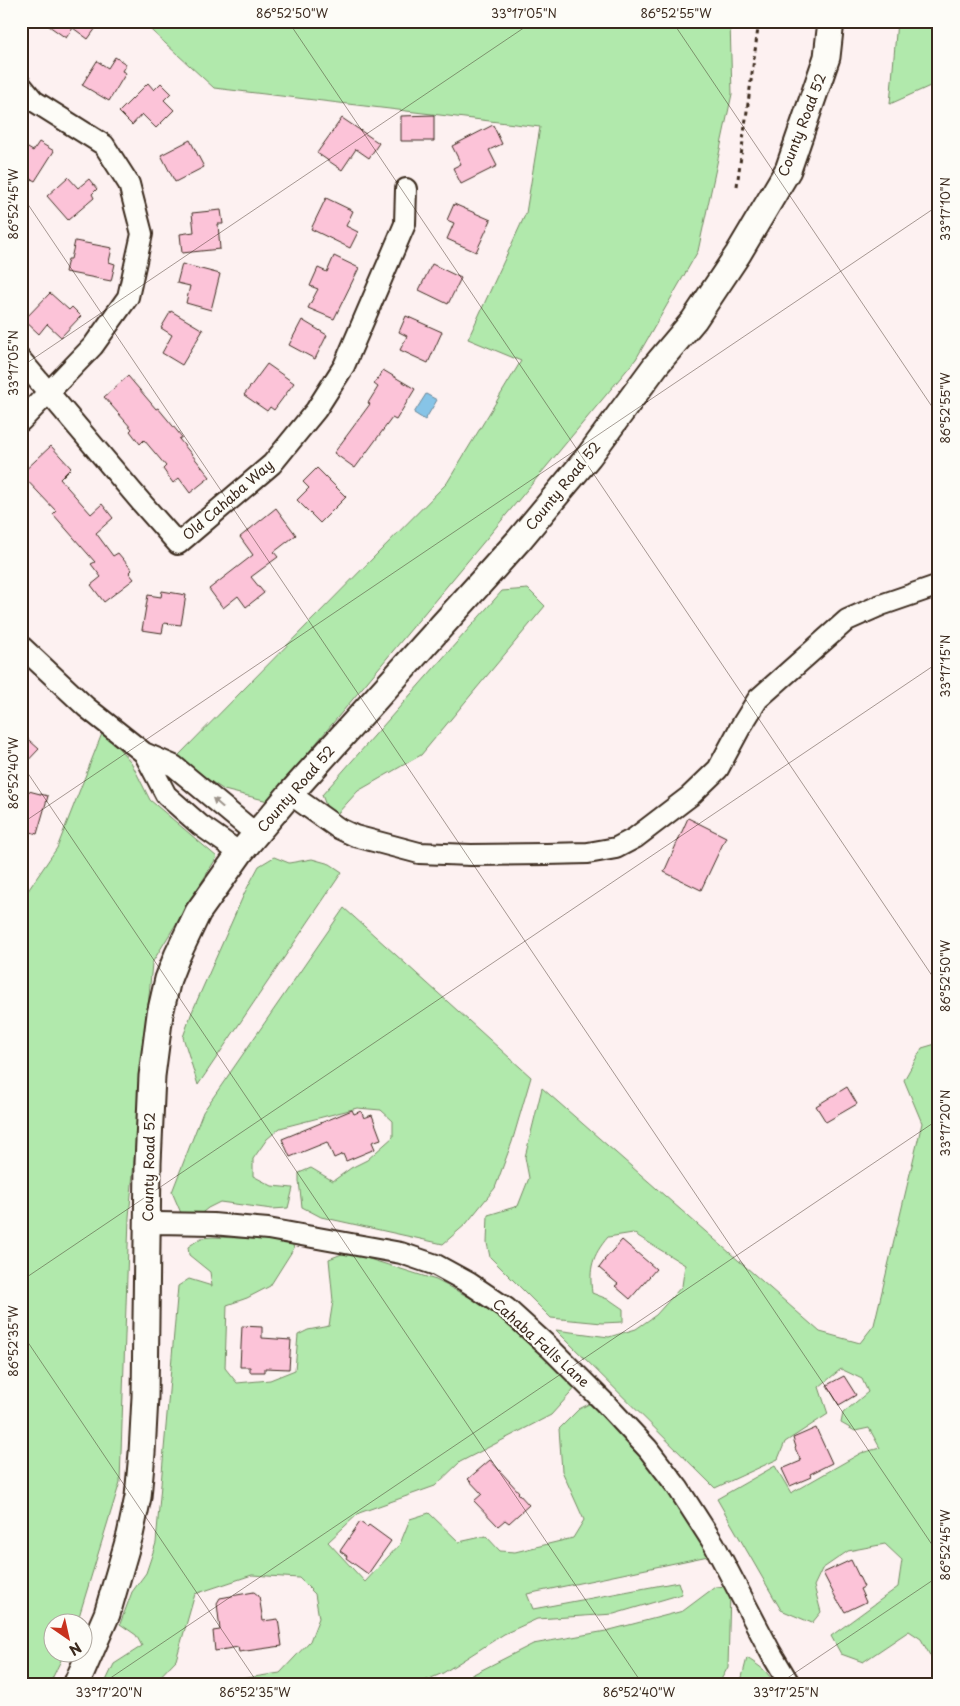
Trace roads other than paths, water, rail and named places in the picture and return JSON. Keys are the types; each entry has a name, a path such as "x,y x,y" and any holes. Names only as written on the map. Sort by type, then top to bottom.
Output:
{"main road":[{"name":"County Road 52","path":"76,1685 107,1614 130,1535 138,1497 145,1396 148,1163 152,1076 160,1014 168,979 177,956 198,912 240,853 290,794 520,540 573,476 656,365 694,320 738,254 788,170 827,57 831,21"}],"street":[{"path":"21,85 34,101 104,145 129,184 142,234 128,297 94,346 21,421"},
{"name":"Old Cahaba Way","path":"21,360 50,392 140,502 178,544 272,464 316,410 344,366 405,224 406,189"},
{"path":"290,794 338,828 355,836 418,853 471,855 588,853 616,848 635,838 690,796 718,769 758,699 847,620 880,605 939,585"},
{"path":"21,646 86,707 144,753 174,766 256,834"},
{"path":"144,753 166,795 200,825 240,853"},
{"name":"Cahaba Falls Lane","path":"148,1228 157,1223 213,1224 259,1228 401,1253 436,1265 469,1282 506,1308 550,1348 605,1403 648,1449 678,1488 714,1544 771,1653 790,1685"}],"water":[{"path":"426,394 437,400 425,420 414,413"}]}
